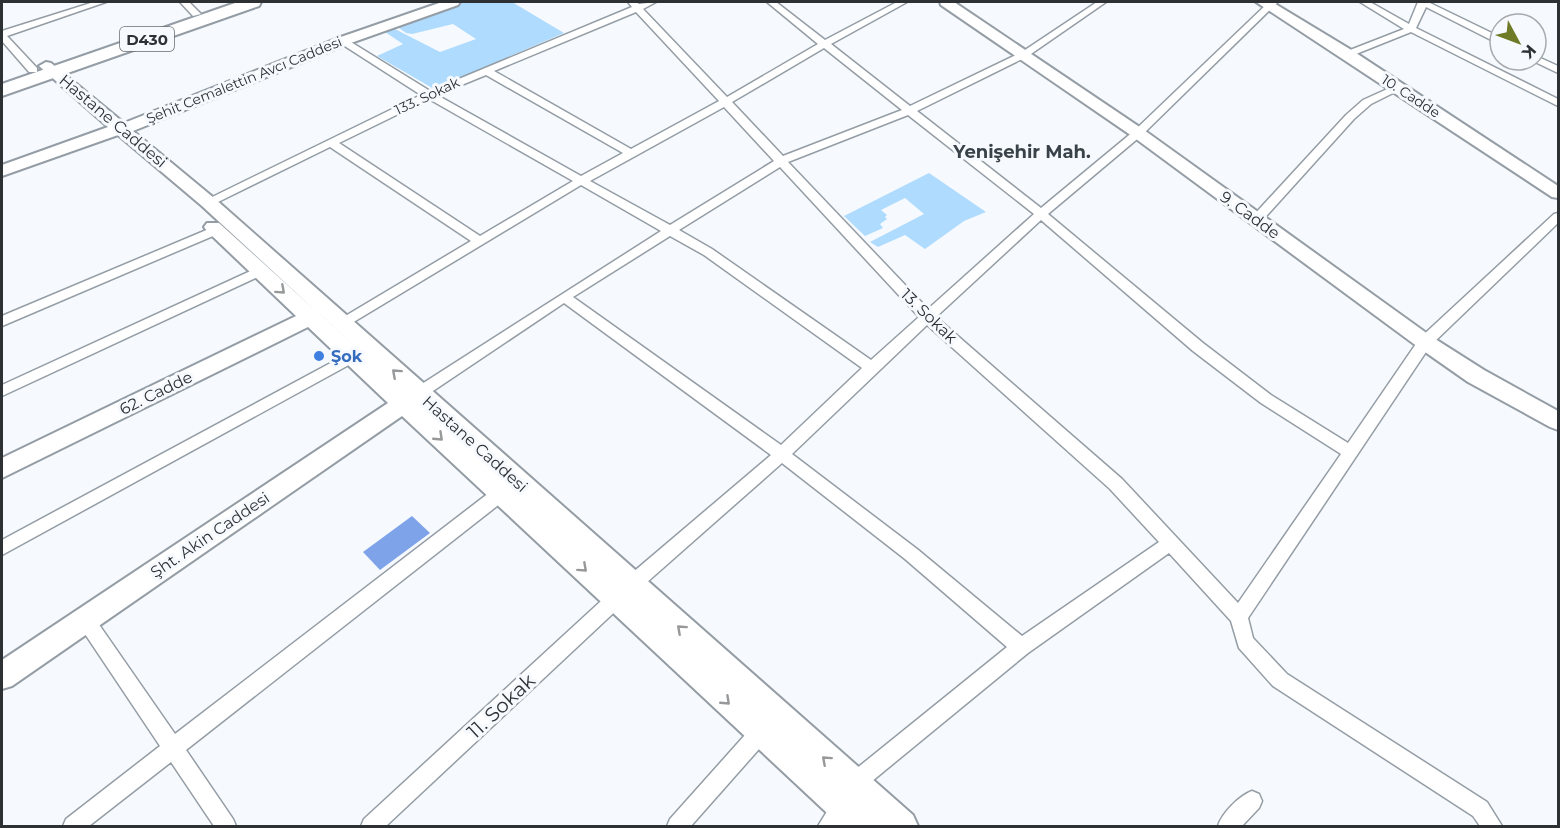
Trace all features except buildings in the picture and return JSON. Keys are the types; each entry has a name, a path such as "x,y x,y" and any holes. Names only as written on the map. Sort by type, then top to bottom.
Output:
{"highway":[{"name":"D430","path":"2,90 190,8 231,2"},
{"name":"D430","path":"2,81 43,71 253,2"}],"street":[{"path":"2,35 102,2"},
{"name":"Şehit Cemalettin Avcı Caddesi","path":"2,171 343,41 453,2"},
{"name":"133. Sokak","path":"208,202 429,95 635,4 652,2"},
{"path":"771,2 1041,214 1207,354 1266,399 1350,452"},
{"path":"342,324 582,180 903,2"},
{"name":"9. Cadde","path":"946,2 1025,54 1138,134 1425,342 1476,376 1558,421"},
{"path":"411,398 564,297 783,160 911,110 1025,54 1102,2"},
{"path":"1364,2 1411,29 1558,103"},
{"path":"1348,54 1411,29 1423,2 1488,35"},
{"name":"10. Cadde","path":"1269,3 1558,193"},
{"name":"11. Sokak","path":"371,826 624,592 782,454 927,317 1041,214 1138,134 1269,3"},
{"name":"13. Sokak","path":"635,4 725,102 783,160 927,317 1116,484 1239,617"},
{"path":"2,35 43,71"},
{"path":"343,41 429,95 708,252 872,368"},
{"path":"485,70 631,153"},
{"name":"Hastane Caddesi","path":"43,71 114,130 208,202 342,324 500,494 624,592 902,826"},
{"path":"1256,220 1350,117 1367,102 1398,88"},
{"name":"Hastane Caddesi","path":"114,130 351,357 411,398 624,592 760,734 863,826"},
{"path":"330,142 480,241"},
{"path":"1492,826 1480,810 1280,680 1245,642 1239,617 1425,342 1558,217"},
{"path":"2,321 216,230"},
{"path":"2,391 259,271"},
{"path":"564,297 782,454 948,582 1021,647"},
{"name":"62. Cadde","path":"2,469 311,318"},
{"path":"2,548 351,357"},
{"name":"Şht. Akin Caddesi","path":"2,676 411,398"},
{"path":"73,826 500,494"},
{"path":"853,784 1021,647 1170,543"},
{"path":"85,619 172,750 226,826"},
{"path":"676,826 760,734"},
{"path":"1228,826 1252,801"},
{"path":"828,826 841,807"}],"shaded area":[{"path":"462,2 512,2 564,33 434,89 377,56 403,44 382,30 391,27 440,52 476,39 453,24 412,34 406,33 395,25"},
{"path":"929,173 986,212 964,221 925,249 905,235 878,247 870,242 924,214 905,198 881,210 887,215 885,217 887,219 880,224 883,228 865,236 844,216"}],"water":[{"path":"412,516 430,533 380,570 363,552"}],"place":[{"name":"Şok","path":"319,356"}],"district":[{"name":"Yenişehir Mah.","path":"1022,152"}]}
